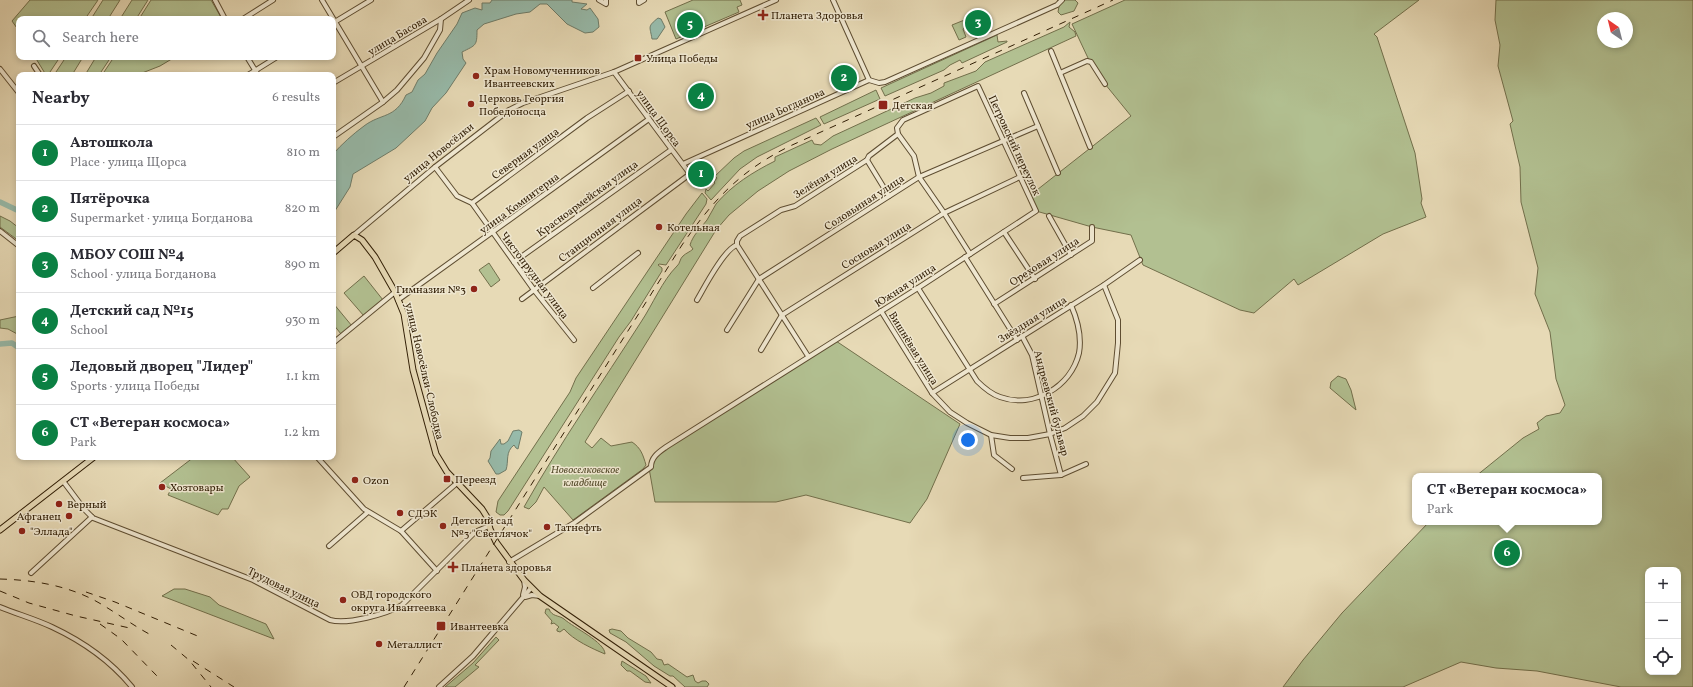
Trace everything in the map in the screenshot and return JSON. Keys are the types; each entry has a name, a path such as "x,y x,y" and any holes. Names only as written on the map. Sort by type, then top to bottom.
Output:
{"main road":[{"name":"улица Новосёлки-Слободка","path":"354,235 364,243 374,257 394,292 404,314 413,370 432,442 441,464 482,509 487,517 492,536 509,562 531,588 540,596 672,687"},
{"name":"улица Новосёлки","path":"336,250 354,235"},
{"path":"0,530 90,460"}],"street":[{"path":"215,0 223,16"},
{"path":"248,16 273,0"},
{"path":"322,0 330,16"},
{"path":"336,22 371,0"},
{"name":"улица Басова","path":"336,81 441,19 469,0"},
{"path":"599,0 606,4 606,0"},
{"path":"639,2 644,0"},
{"path":"614,72 776,0"},
{"path":"833,0 869,80"},
{"name":"улица Богданова","path":"683,164 869,80 879,83 884,82 1057,5 1062,0"},
{"path":"336,135 383,102 396,90 424,58 440,30 441,19"},
{"path":"336,26 383,102"},
{"path":"1051,51 1090,147"},
{"path":"249,60 255,70"},
{"path":"252,72 272,60"},
{"path":"1060,73 1087,61 1091,62 1105,84"},
{"path":"34,66 38,72"},
{"path":"0,69 16,89"},
{"name":"улица Щорса","path":"614,72 690,174"},
{"name":"улица Новосёлки","path":"354,235 435,168 509,110 523,103 614,72"},
{"name":"Зелёная улица","path":"697,300 725,255 731,248 737,245 737,241 740,236 781,210 795,206 867,160 869,156 898,134 897,128 902,120 978,86"},
{"name":"Петровский переулок","path":"978,86 1036,211"},
{"name":"Северная улица","path":"472,203 587,118 629,92"},
{"path":"1024,93 1058,173"},
{"name":"улица Коминтерна","path":"398,300 493,233 649,119"},
{"name":"Соловьиная улица","path":"727,330 759,279 919,177 1038,126"},
{"path":"898,134 914,156 919,177 970,254"},
{"name":"Красноармейская улица","path":"514,262 671,150"},
{"path":"867,160 889,196"},
{"name":"Чистопрудная улица","path":"435,168 457,196 472,203 534,290 574,340"},
{"name":"Станционная улица","path":"522,299 690,174"},
{"name":"Сосновая улица","path":"761,350 782,315 944,213 1020,177"},
{"name":"Южная улица","path":"509,562 574,523 651,467 654,456 666,447 918,288 1036,211"},
{"path":"1049,216 1070,255"},
{"name":"Ореховая улица","path":"994,304 1092,241 1092,227"},
{"path":"0,232 16,244"},
{"path":"1004,232 1035,279"},
{"path":"737,245 808,356"},
{"path":"593,288 638,253"},
{"path":"965,257 1017,340"},
{"name":"Звёздная улица","path":"932,393 1104,285 1140,260"},
{"name":"Вишнёвая улица","path":"881,311 932,393 950,412 967,423 991,435 1010,438 1028,438 1050,434 1065,428 1083,416 1097,402 1115,373 1118,343 1118,320 1104,285"},
{"path":"918,288 977,382 999,397 1012,400 1027,400 1041,396 1055,390 1068,377 1075,365 1079,352 1080,336 1076,317 1071,305"},
{"path":"336,340 394,292"},
{"name":"Андреевский бульвар","path":"1022,336 1032,355 1061,475"},
{"path":"991,435 994,455 1012,469"},
{"path":"320,460 368,512 401,531 437,572"},
{"path":"1023,478 1061,475 1086,464"},
{"name":"Трудовая улица","path":"63,481 92,517 254,580 336,622 349,622 394,609 410,598 475,532 489,526"},
{"path":"401,531 457,483"},
{"path":"329,546 368,512"},
{"path":"31,573 92,517"},
{"path":"521,599 525,590 524,580"},
{"path":"439,687 466,664 531,588"},
{"path":"521,599 528,595 540,596"},
{"path":"0,607 51,627 82,643 106,659 132,687"}],"green space":[{"path":"30,0 98,0 87,16 16,16"},
{"path":"103,0 120,0 110,16 93,16"},
{"path":"132,0 148,0 138,16 122,16"},
{"path":"151,0 211,0 220,16 141,16"},
{"path":"693,0 740,0 742,5 737,7 739,12 676,39 665,12"},
{"path":"1057,0 1075,0 1078,3 1074,11 1061,15 1058,12 1060,1"},
{"path":"1125,0 1419,0 1374,34 1377,37 1415,153 1422,199 1421,203 1426,217 1383,234 1298,285 1294,279 1254,313 1240,310 1143,265 1131,235 1092,227 1036,211 1028,197 1131,116 1105,84 1088,58 1072,24"},
{"path":"1496,0 1693,0 1693,687 1621,687 1537,671 1496,668 1461,662 1403,687 1283,687 1342,613 1426,525 1602,525 1602,473 1480,473 1523,438 1539,429 1537,423 1546,416 1560,413 1565,405 1556,379 1550,332 1535,294 1538,268 1521,202 1520,167 1510,124 1513,121 1498,66 1500,45 1495,20"},
{"path":"16,16 16,27 12,21"},
{"path":"972,17 975,24 963,29 966,37 959,40 952,25"},
{"name":"Новоселковское кладбище","path":"1070,22 1069,27 1075,32 1076,36 832,149 789,171 758,191 729,215 716,230 585,442 592,448 601,438 611,446 632,442 640,449 646,465 643,469 573,520 544,487 536,502 529,509 524,507 581,413 641,322 662,286 678,265 682,257 693,249 690,245 691,241 722,197 751,174 775,161 775,157 812,140 814,144 821,145 833,136 915,98 931,93 944,86 944,83 976,71 985,62 1064,27"},
{"path":"997,35 998,42 1007,42 962,63 960,60 944,70 885,96 881,88"},
{"path":"37,60 58,60 50,72 44,72"},
{"path":"64,60 81,60 74,72 56,72"},
{"path":"94,60 109,60 101,72 87,72"},
{"path":"112,60 170,60 145,72 104,72"},
{"path":"876,90 880,99 824,124 820,117"},
{"path":"816,118 821,125 757,157 740,169 711,200 705,193 706,189 708,191 715,183 714,182 717,178 715,176 734,158 744,151"},
{"path":"702,193 707,199 706,204 666,265 658,265 662,268 662,271 631,321 619,337 508,511 504,515 500,515 496,512 498,501 570,392 576,378 686,214"},
{"path":"0,216 16,226 16,239 0,227"},
{"path":"489,263 500,280 491,287 479,270"},
{"path":"364,276 383,300 364,316 344,293"},
{"path":"336,307 352,326 341,334 336,328"},
{"path":"16,317 16,333 8,329 0,328 0,320"},
{"path":"836,341 960,424 927,499 910,523 806,495 776,502 655,502 649,468 654,456"},
{"path":"1338,376 1346,379 1351,390 1356,410 1330,388 1331,382"},
{"path":"190,460 235,460 250,477 239,486 228,509 222,509 218,515 168,495 171,489 160,483"},
{"path":"174,589 185,589 210,597 219,605 266,624 274,639 162,596"},
{"path":"546,609 549,609 550,612 562,618 595,640 604,649 605,654 589,647 564,629 560,632 557,631 559,627 554,623 551,624 552,621 545,613"},
{"path":"612,629 621,631 628,638 651,652 657,659 662,660 664,665 668,664 687,677 693,675 695,681 698,683 706,681 709,684 707,687 685,687 673,676 670,676 654,666 626,642 610,633 609,630"},
{"path":"496,637 499,640 475,665 479,667 455,687 445,687 473,663"},
{"path":"622,661 646,676 651,683 645,682 630,671 627,671 621,665"}],"shaded area":[{"path":"492,0 572,0 572,2 587,4 581,9 587,10 590,8 598,19 599,27 593,32 585,33 567,24 547,4 540,4 530,12 516,14 484,24 477,30 477,39 475,44 462,52 463,59 466,63 446,93 432,108 425,121 396,148 353,174 350,187 336,209 336,151 364,126 392,112 402,103 406,95 412,92 418,80 425,74 437,53 457,24 462,13 475,8 482,10 482,3 490,3"},
{"path":"658,18 661,19 665,27 657,39 652,39 650,27"},
{"path":"519,430 522,432 518,449 514,445 511,448 508,454 506,470 496,474 488,461 491,451 500,439 501,444 504,444 508,441 513,431"}],"waterway":[{"path":"0,202 16,210"},
{"path":"0,344 12,343 16,346"}],"railway":[{"path":"404,687 682,245 705,214 729,188 742,176 790,146 1113,0"},
{"path":"0,579 26,581 65,588 101,604 151,635"},
{"path":"0,591 29,603 76,616 134,629"},
{"path":"86,592 115,602 200,637"},
{"path":"100,624 121,639 157,676"},
{"path":"171,645 189,660 211,687"},
{"path":"193,661 234,687"}],"place":[{"name":"Планета Здоровья","path":"763,15"},
{"name":"МБОУ СОШ №4","path":"978,23"},
{"name":"Ледовый дворец \"Лидер\"","path":"690,25"},
{"name":"Улица Победы","path":"638,58"},
{"name":"Храм Новомученников Ивантеевских","path":"476,76"},
{"name":"Пятёрочка","path":"844,78"},
{"name":"Детский сад №15","path":"701,96"},
{"name":"Церковь Георгия Победоносца","path":"471,104"},
{"name":"Детская","path":"883,105"},
{"name":"Автошкола","path":"701,174"},
{"name":"Котельная","path":"659,227"},
{"name":"Гимназия №3","path":"474,289"},
{"name":"Переезд","path":"447,479"},
{"name":"Ozon","path":"355,480"},
{"name":"Хозтовары","path":"162,487"},
{"name":"Верный","path":"59,504"},
{"name":"СДЭК","path":"400,513"},
{"name":"Афганец","path":"69,516"},
{"name":"Детский сад №3 \"Светлячок\"","path":"443,526"},
{"name":"Татнефть","path":"547,527"},
{"name":"\"Эллада\"","path":"22,531"},
{"name":"СТ «Ветеран космоса»","path":"1507,553"},
{"name":"Планета здоровья","path":"453,567"},
{"name":"ОВД городского округа Ивантеевка","path":"343,600"},
{"name":"Ивантеевка","path":"441,626"},
{"name":"Металлист","path":"379,644"}]}
